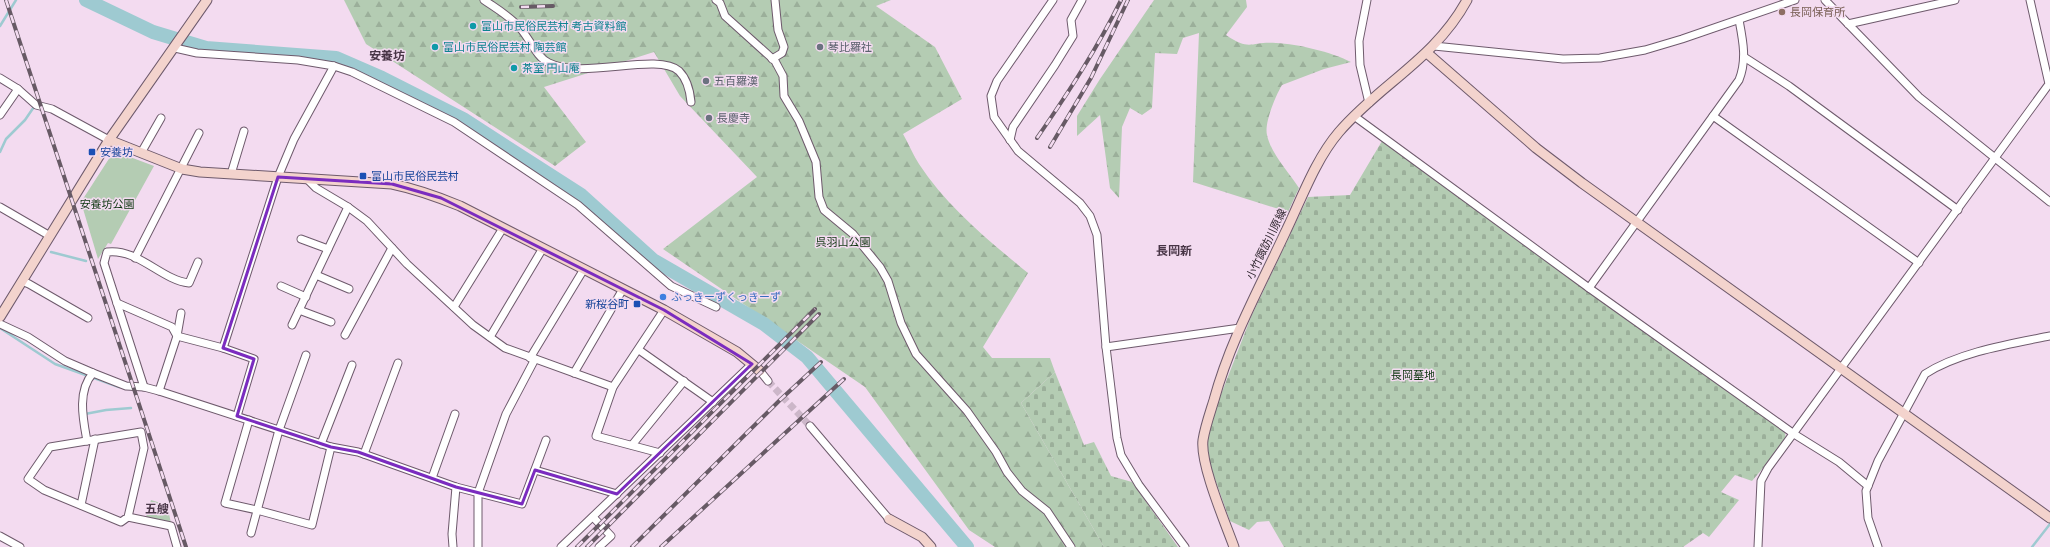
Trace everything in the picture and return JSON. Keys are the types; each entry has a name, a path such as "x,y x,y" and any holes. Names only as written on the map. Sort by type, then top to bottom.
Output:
{"street":[{"path":"0,317 109,140 207,0"},
{"path":"484,0 506,15 520,28 539,55 548,63 562,68 576,70 655,64 670,66 678,71 686,82 690,92 691,102"},
{"path":"716,0 720,3 725,16 772,58 780,69 783,76 784,96 799,121 814,157 818,176 819,197 824,210 853,234 880,267 888,282 901,322 916,354 966,411 996,452 1012,478 1022,490 1047,511 1071,547"},
{"path":"772,58 782,53 784,47 778,30 775,0"},
{"path":"1053,0 997,81 991,96 994,117 1018,151 1080,203 1090,216 1097,235 1106,347 1117,438 1121,455 1139,485 1185,547"},
{"path":"1010,140 1013,127 1073,36 1071,20 1082,0"},
{"path":"1368,0 1359,41 1360,65 1369,103"},
{"name":"小竹諏訪川原線","path":"1234,547 1204,460 1203,441 1223,368 1240,328 1320,161 1338,133 1354,116 1434,46 1449,28 1467,0"},
{"path":"1434,46 1563,59 1600,58 1645,50 1682,39 1795,0"},
{"path":"1825,0 1919,97 2050,202"},
{"path":"1848,24 1955,0"},
{"path":"1758,547 1761,482 1768,468 1842,369 2049,84 2030,0"},
{"path":"1589,288 1739,80 1743,71 1744,58 1739,20"},
{"path":"174,48 197,53 267,57 334,66 352,72 454,122 578,205 671,286 716,307"},
{"path":"1427,53 1536,148 1637,223 2050,518"},
{"path":"1744,58 1789,86 1958,210"},
{"path":"222,348 278,176 294,139 334,66"},
{"path":"0,78 18,89 36,105 52,109 109,140 182,169 200,172 392,184 412,188 460,206 664,310 737,352 760,371 768,382"},
{"path":"0,115 18,89"},
{"path":"1354,116 1589,288 1794,434 1839,462 1868,486"},
{"path":"1713,116 1919,263"},
{"path":"141,153 161,118"},
{"path":"231,174 244,132"},
{"path":"135,258 182,169 192,143 199,133"},
{"path":"306,178 316,188 348,206 367,221 407,264 454,307 504,348 614,387"},
{"path":"292,325 348,206"},
{"path":"0,208 50,236"},
{"path":"454,307 503,228"},
{"path":"301,239 328,249"},
{"path":"345,335 392,248"},
{"path":"490,337 543,248"},
{"path":"144,387 104,263 107,252 116,251 151,264 181,282 189,283 198,262"},
{"path":"478,547 478,493 506,414 533,359 584,269"},
{"path":"316,275 349,289"},
{"path":"22,281 88,318"},
{"path":"281,286 306,296"},
{"path":"574,372 623,289"},
{"path":"117,303 172,327 177,336 222,348 254,359 237,416"},
{"path":"300,310 331,322"},
{"path":"660,453 596,436 614,387 664,310"},
{"path":"159,391 177,336 182,313"},
{"path":"0,324 28,337 65,361 126,386 144,387 159,391 321,444 364,454 456,487 522,504 546,440"},
{"path":"1106,347 1240,328"},
{"path":"1878,547 1868,518 1866,491 1878,461 1925,374 1934,368 1972,354 2050,336"},
{"path":"639,350 713,402"},
{"path":"251,533 280,430 306,355"},
{"path":"364,454 398,363"},
{"path":"561,547 752,364"},
{"path":"321,444 352,365"},
{"path":"87,441 81,414 87,380 93,373"},
{"path":"632,445 684,381"},
{"path":"432,478 455,414"},
{"path":"249,420 225,503 312,525 331,447"},
{"path":"810,426 889,519 922,537 931,547"},
{"path":"141,432 144,448 128,517 121,522 44,490 28,479 50,447 95,439 141,432"},
{"path":"81,505 95,439"},
{"path":"534,470 616,494"},
{"path":"453,547 452,534 456,487"},
{"path":"128,517 171,526 177,547"},
{"path":"593,517 611,536 599,547"},
{"path":"0,536 20,547"}],"highlighted area":[{"path":"278,177 392,184 441,198 664,310 752,364 617,494 535,470 522,504 456,487 358,452 331,447 237,416 254,359 223,348"}],"green space":[{"name":"呉羽山公園","path":"344,0 891,0 876,6 935,47 962,99 903,134 919,164 942,195 969,223 1028,273 983,347 992,358 1050,358 1055,372 1021,403 1104,547 995,547 969,530 865,387 663,249 757,177 680,96 654,52 544,87 586,142 555,166 366,44"},
{"path":"1154,0 1246,0 1247,7 1226,35 1234,40 1251,45 1276,43 1304,47 1334,55 1351,62 1324,69 1282,85 1274,102 1267,124 1267,135 1269,142 1276,156 1299,188 1288,212 1193,182 1199,33 1183,38 1177,54 1155,53 1152,108 1142,115 1130,108 1122,127 1119,198 1110,188 1100,115 1077,136 1077,116 1100,79"},
{"name":"長岡墓地","path":"1382,141 1785,432 1786,441 1752,481 1735,475 1721,492 1739,500 1709,537 1703,533 1683,547 1284,547 1269,521 1257,522 1249,530 1230,521 1206,454 1203,441 1251,317 1308,197 1350,195"},
{"name":"安養坊公園","path":"114,151 154,166 111,244 108,243 98,259 81,202"},
{"path":"1055,372 1084,445 1094,442 1111,476 1132,482 1178,547 1104,547 1021,403"},
{"path":"151,500 167,505 171,523 146,517"}],"waterway":[{"path":"0,26 16,0"},
{"path":"86,0 153,32 206,48 336,58 382,78 463,119 581,195 653,260 764,324 807,357 967,547"},
{"path":"0,152 6,139 25,120 38,101"},
{"path":"51,252 86,261"},
{"path":"0,328 55,364 119,387"},
{"path":"85,414 106,410 131,408"},
{"path":"2032,547 2050,524"}],"tunnel":[{"path":"768,381 810,426"}],"railway":[{"path":"6,0 186,547"},
{"path":"1037,138 1082,70 1121,0"},
{"path":"1050,147 1091,78 1128,0"},
{"path":"521,7 553,6"},
{"path":"577,547 815,309"},
{"path":"587,547 819,314"},
{"path":"632,547 780,400 821,362"},
{"path":"661,547 844,379"}],"place":[{"name":"長岡保育所","path":"1782,12"},
{"name":"富山市民俗民芸村 考古資料館","path":"473,26"},
{"name":"富山市民俗民芸村 陶芸館","path":"435,47"},
{"name":"琴比羅社","path":"820,47"},
{"name":"茶室 円山庵","path":"514,68"},
{"name":"五百羅漢","path":"706,81"},
{"name":"長慶寺","path":"709,118"},
{"name":"安養坊","path":"92,152"},
{"name":"富山市民俗民芸村","path":"363,176"},
{"name":"ふっきーずくっきーず","path":"663,297"},
{"name":"新桜谷町","path":"637,304"}],"district":[{"name":"安養坊","path":"387,56"},
{"name":"長岡新","path":"1174,251"},
{"name":"五艘","path":"157,509"}]}
